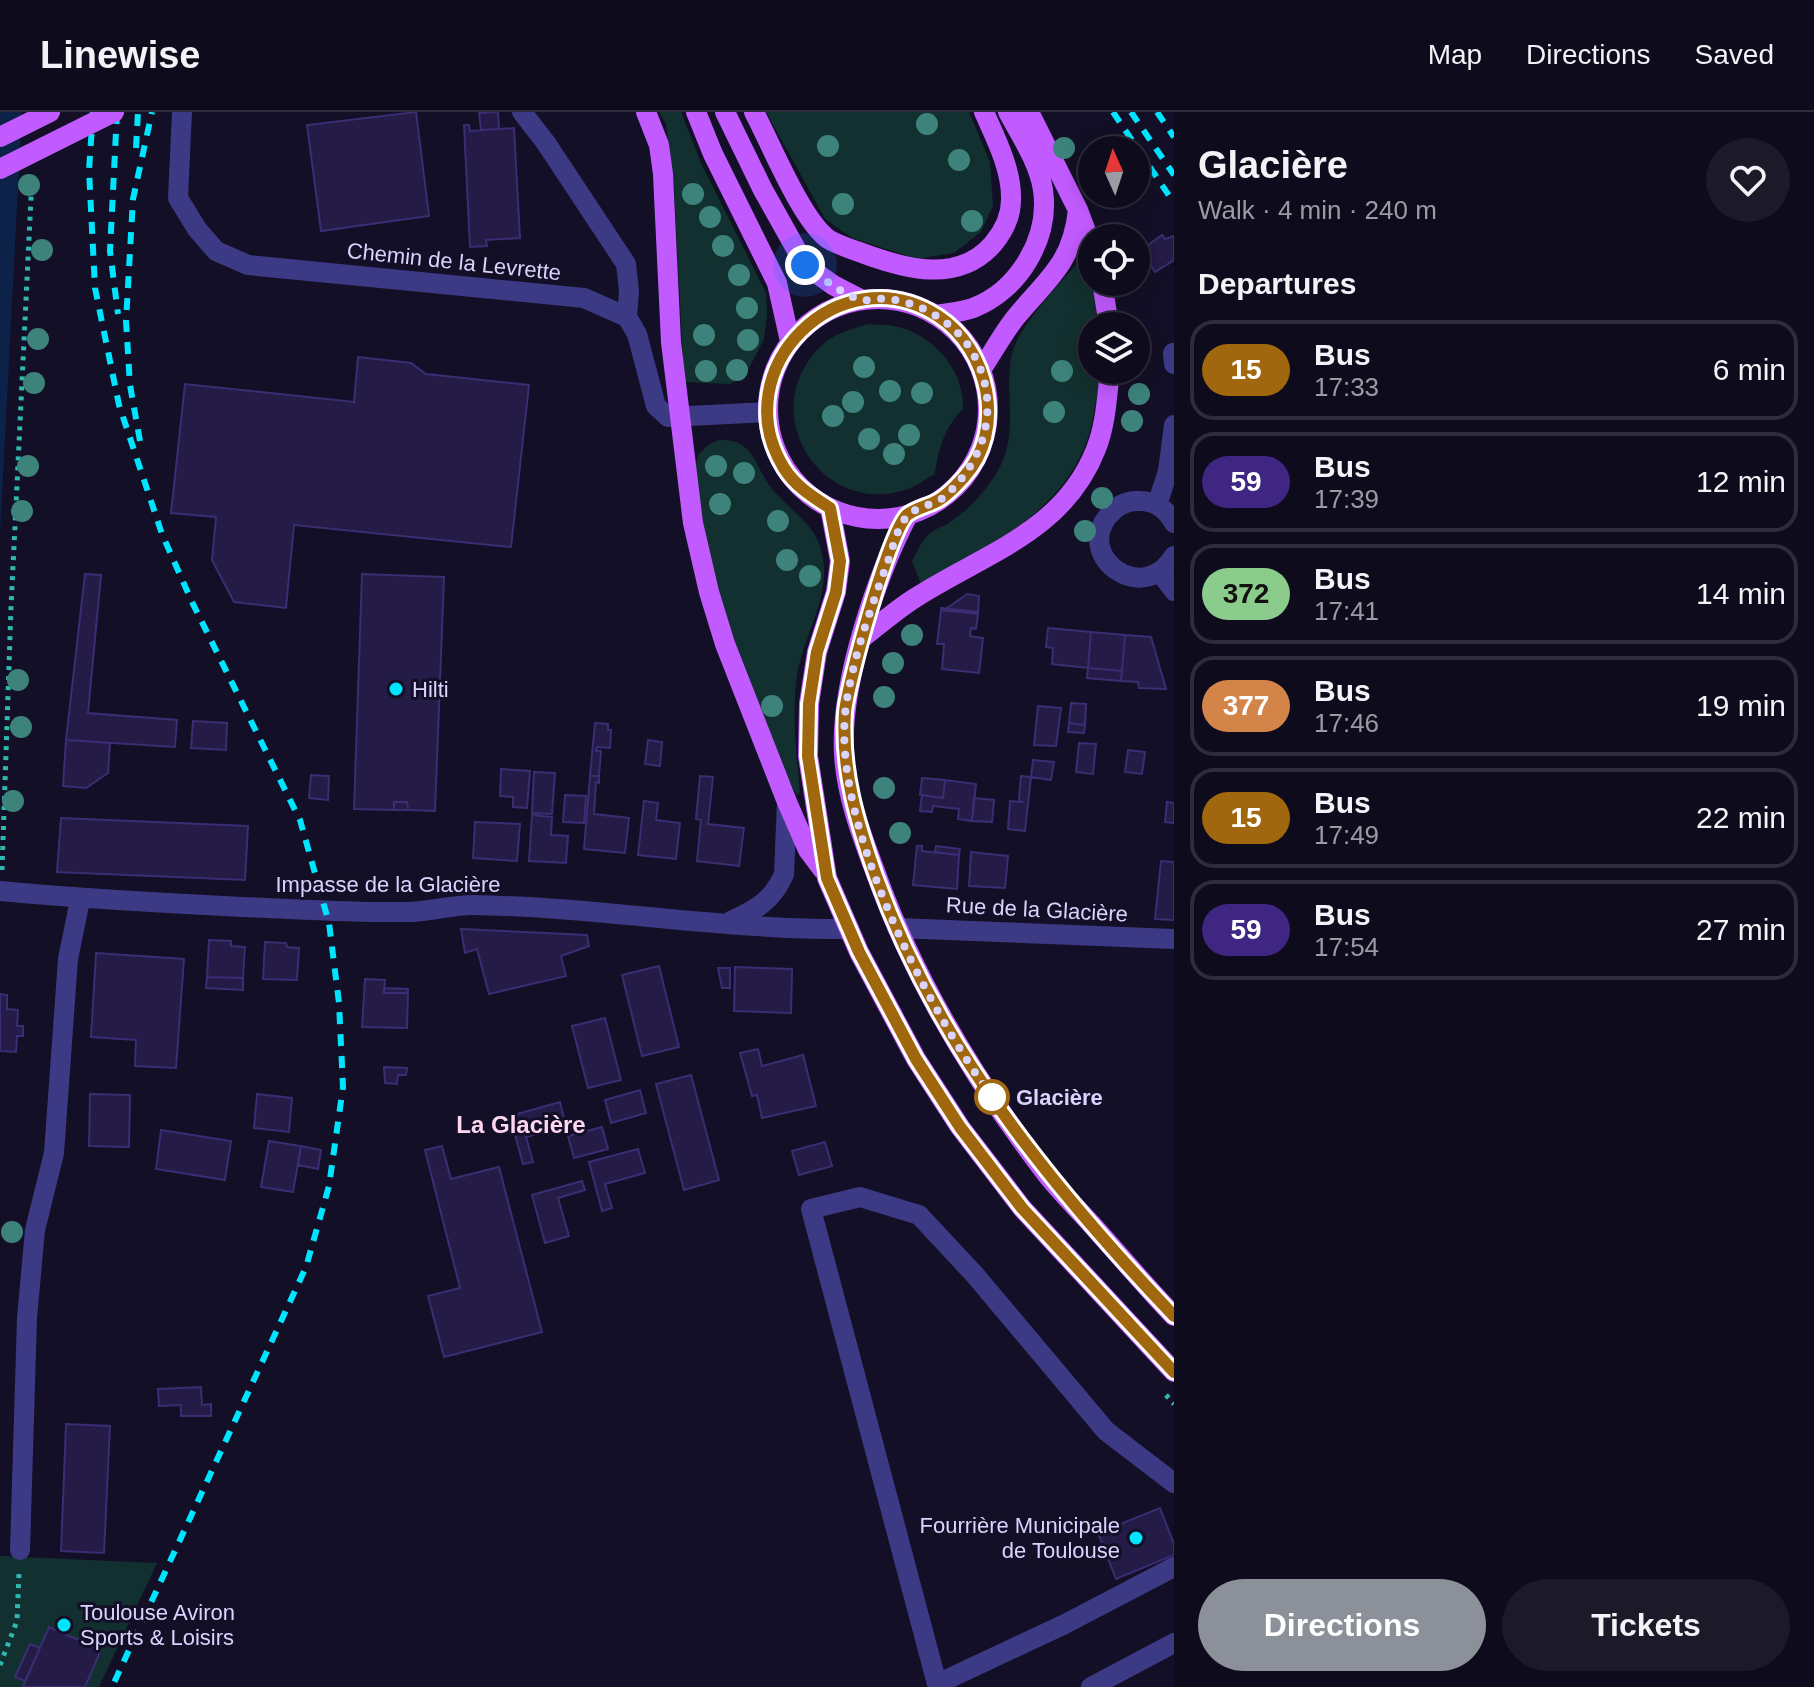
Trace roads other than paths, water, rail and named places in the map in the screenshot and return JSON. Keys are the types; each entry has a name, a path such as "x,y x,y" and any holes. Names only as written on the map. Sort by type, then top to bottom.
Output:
{"main road":[{"path":"0,137 50,112"},
{"path":"0,169 114,112"},
{"path":"646,112 659,145 663,174 671,342 693,523 725,644 787,802 808,850 824,871 849,929 916,1059 960,1127 1022,1208 1174,1372"},
{"path":"696,112 713,154 777,283 790,341"},
{"path":"725,112 763,190 805,265 862,300"},
{"path":"754,112 813,224 829,240 894,264 937,271 961,267 985,253 1003,232 1011,201 1007,168 984,112"},
{"path":"936,315 970,309 993,298 1015,278 1032,255 1044,208 1043,189 1032,159 1008,112"},
{"path":"1029,112 1083,224"},
{"path":"981,370 1014,319 1064,262 1075,234 1078,210"},
{"path":"862,300 900,301 936,315 963,339 981,370 989,405 984,442 967,474 941,500 908,515 868,519 830,508 805,492 785,469 772,442 767,412 773,375 790,341 810,321 835,307 862,300"},
{"path":"861,639 913,598 1020,539 1053,515 1078,483 1096,448 1109,384"},
{"path":"824,871 808,743 809,704 817,652 836,592 840,561 830,508"},
{"path":"908,515 896,537 861,639 846,707 844,754 850,793 866,847 897,928 938,1015 974,1072 1045,1173 1174,1316"}],"street":[{"name":"Chemin de la Levrette","path":"182,112 178,198 197,229 216,251 248,265 584,298 627,317"},
{"path":"522,112 626,264 629,291 627,317 637,334 656,406 668,417 767,412"},
{"path":"1157,505 1168,471 1174,425"},
{"path":"1174,523 1166,511 1157,505 1143,500 1128,502 1114,508 1105,519 1100,533 1100,548 1107,562 1117,572 1131,578 1146,578 1160,572 1174,556"},
{"path":"1160,572 1174,591"},
{"path":"728,922 754,911 772,896 779,885 784,874 787,802"},
{"name":"Impasse de la Glacière","path":"0,893 80,900 410,912 470,905 728,922 795,930 849,929"},
{"path":"20,1550 27,1318 35,1230 54,1153 68,959 80,900"},
{"name":"Rue de la Glacière","path":"897,928 1174,939"},
{"path":"1174,1483 1106,1431 975,1275 919,1215 860,1197 811,1209 937,1684 1065,1624 1174,1567"},
{"path":"1091,1687 1174,1643"}],"water":[{"path":"0,112 22,112 0,534"}],"railway":[{"path":"93,112 89,170 95,288 119,405 162,534 192,602 300,820 329,923 339,1003 343,1087 329,1186 306,1267 112,1687"},
{"path":"117,112 110,251 118,314"},
{"path":"136,148 138,112"},
{"path":"140,441 130,385 126,321 133,199 152,112"},
{"path":"1113,112 1174,203"},
{"path":"1131,112 1174,175"},
{"path":"1157,112 1174,137"}],"place":[{"name":"Hilti","path":"396,689"},
{"name":"Glacière","path":"992,1097"},
{"name":"Fourrière Municipale de Toulouse","path":"1136,1538"},
{"name":"Toulouse Aviron Sports & Loisirs","path":"64,1625"}],"district":[{"name":"La Glacière","path":"521,1125"}]}
